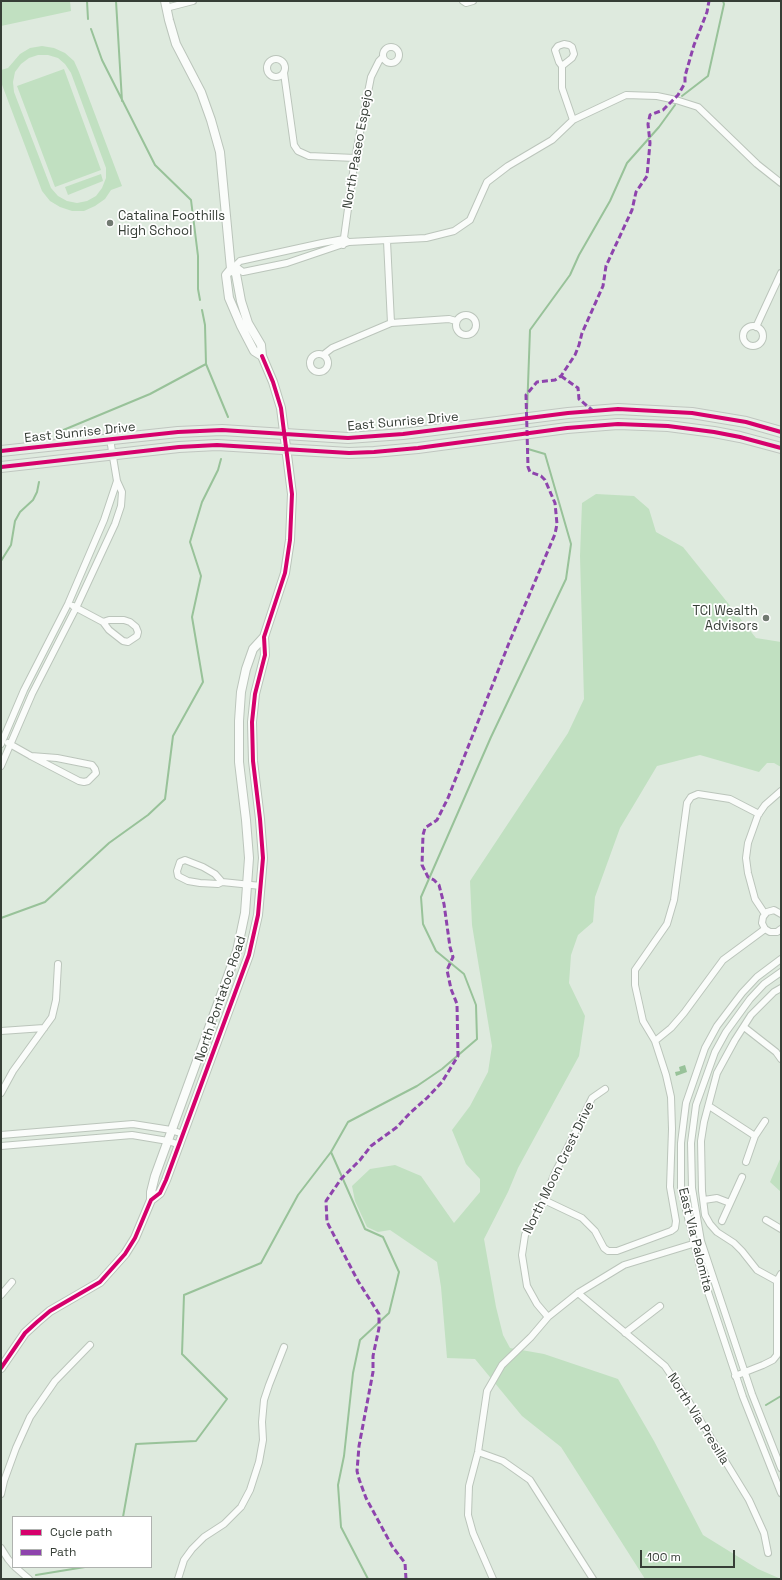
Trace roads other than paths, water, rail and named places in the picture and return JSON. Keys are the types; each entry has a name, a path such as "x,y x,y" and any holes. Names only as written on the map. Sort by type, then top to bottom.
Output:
{"main road":[{"name":"East Sunrise Drive","path":"1,451 178,432 222,430 348,438 403,434 568,413 618,409 692,413 739,421 781,432"},
{"path":"618,409 618,424"},
{"name":"East Sunrise Drive","path":"1,466 180,447 217,445 349,453 374,452 418,448 567,428 618,424 668,426 714,432 781,448"}],"street":[{"path":"166,5 193,1"},
{"path":"463,1 466,3 473,1"},
{"name":"North Pontatoc Road","path":"151,1200 160,1193 180,1145 249,955 258,915 263,858 253,761 252,722 255,694 265,655 264,637 285,573 290,540 292,494 281,408 273,382 262,356 261,345 248,323 241,301 236,274 232,267 220,152 201,92 176,44 166,5"},
{"name":"North Paseo Espejo","path":"345,242 355,158 371,76 379,61 383,57"},
{"path":"562,66 562,88 574,120"},
{"path":"284,73 294,146 298,151 309,156 355,158"},
{"path":"345,242 287,263 243,272 232,267 240,261 345,242 426,238 454,231 470,220 487,182 508,166 552,140 574,120 626,96 657,96 698,107 757,164 781,183"},
{"path":"387,241 392,323"},
{"name":"North Pontatoc Road","path":"232,267 226,275 229,298 254,351 262,356"},
{"path":"756,327 781,273"},
{"path":"229,298 237,303 248,323"},
{"path":"323,355 332,348 392,323 449,319 456,321"},
{"path":"1,766 32,694 76,608 115,524 121,506 122,492 116,481 110,439"},
{"path":"31,756 57,758 92,765 96,773 88,781 79,781 31,756 11,745 2,742 24,690 68,604 104,520 116,481"},
{"path":"68,604 103,622 109,630 123,641 128,642 137,636 138,632 136,627 130,622 117,620 103,622"},
{"name":"North Pontatoc Road","path":"1,1368 25,1333 37,1322 50,1311 100,1282 115,1266 135,1238 151,1200 151,1192 171,1130 236,951 245,913 249,858 239,762 239,721 241,692 246,670 253,649 264,637"},
{"path":"765,914 755,899 751,888 746,858 748,843 759,814 781,791"},
{"path":"544,1200 582,1218 595,1231 604,1248 610,1254 673,1230 676,1222 670,1187 672,1129 671,1097 655,1041 643,1021 634,976 635,970 667,924 674,900 687,803 690,795 698,794 730,798 759,814"},
{"path":"222,882 215,874 185,860 180,862 178,866 178,876 188,881 218,884 222,882 261,886"},
{"path":"781,912 774,910 765,914 762,923 764,929 770,932 778,932 781,930"},
{"path":"655,1041 671,1028 684,1013 723,960 764,929"},
{"name":"East Via Palomita","path":"781,959 757,977 742,993 717,1026 705,1048 686,1102 681,1143 681,1189 694,1244 711,1303 735,1376 781,1493"},
{"path":"1,1093 13,1071 52,1018 55,1006 58,964"},
{"name":"East Via Palomita","path":"781,972 764,984 750,999 726,1032 715,1052 696,1105 691,1143 692,1188 701,1241 745,1373 779,1459 781,1468"},
{"path":"777,1281 757,1270 738,1247 717,1232 705,1215 702,1191 701,1141 704,1122 717,1073 751,1015 774,992 781,988"},
{"path":"744,1027 776,1052 781,1059"},
{"path":"1,1031 44,1028"},
{"name":"North Moon Crest Drive","path":"548,1318 537,1304 527,1286 522,1255 525,1235 544,1200 554,1175 592,1098 605,1089"},
{"path":"709,1106 755,1136"},
{"path":"746,1162 755,1136 765,1121"},
{"path":"1,1135 133,1124 171,1130 184,1134"},
{"path":"1,1146 132,1135 168,1141 180,1145"},
{"path":"722,1221 742,1177"},
{"path":"704,1200 717,1198 730,1203"},
{"path":"766,1220 781,1229"},
{"path":"493,1579 473,1533 468,1515 469,1486 478,1452 487,1391 502,1365 548,1318 578,1293 624,1265 701,1241"},
{"path":"735,1376 773,1360 777,1355 777,1281 781,1274"},
{"path":"1,1295 12,1282"},
{"name":"North Via Presilla","path":"578,1293 665,1366 750,1500 764,1533 768,1553"},
{"path":"625,1333 660,1306"},
{"path":"1,1494 16,1448 30,1417 55,1381 90,1344"},
{"path":"178,1579 184,1560 192,1549 204,1537 224,1524 241,1507 250,1490 259,1462 263,1440 262,1422 264,1400 284,1347"},
{"path":"478,1452 504,1461 530,1480 593,1579"},
{"path":"769,1463 779,1459"},
{"path":"1,1548 12,1564"},
{"path":"16,1568 29,1579"}],"waterway":[{"path":"87,1 88,19"},
{"path":"116,1 122,101"},
{"path":"682,96 708,76 724,4 723,1"},
{"path":"91,29 102,60 155,165 191,200 198,256 198,289 200,300"},
{"path":"527,412 530,330 570,275 579,255 610,201 627,163 659,127 675,105"},
{"path":"202,310 205,325 206,364 228,417"},
{"path":"61,431 150,394 206,364"},
{"path":"368,1579 341,1527 338,1485 344,1456 353,1373 360,1340 389,1313 399,1272 383,1237 365,1229 331,1152 348,1122 417,1086 442,1069 477,1039 476,1005 464,974 436,951 423,924 421,897 491,737 566,579 571,544 545,454 528,449"},
{"path":"1,918 45,902 109,843 148,815 165,799 173,736 203,682 192,617 201,576 190,542 202,502 218,470 221,459"},
{"path":"1,561 11,545 15,521 20,512 33,500 37,492 39,482"},
{"path":"123,1516 136,1444 196,1441 227,1399 182,1354 184,1295 261,1263 298,1195 331,1152"},
{"path":"766,1405 781,1396"},
{"path":"36,1575 79,1568"}],"place":[{"name":"Catalina Foothills High School","path":"110,223"},
{"name":"TCI Wealth Advisors","path":"766,618"}]}
